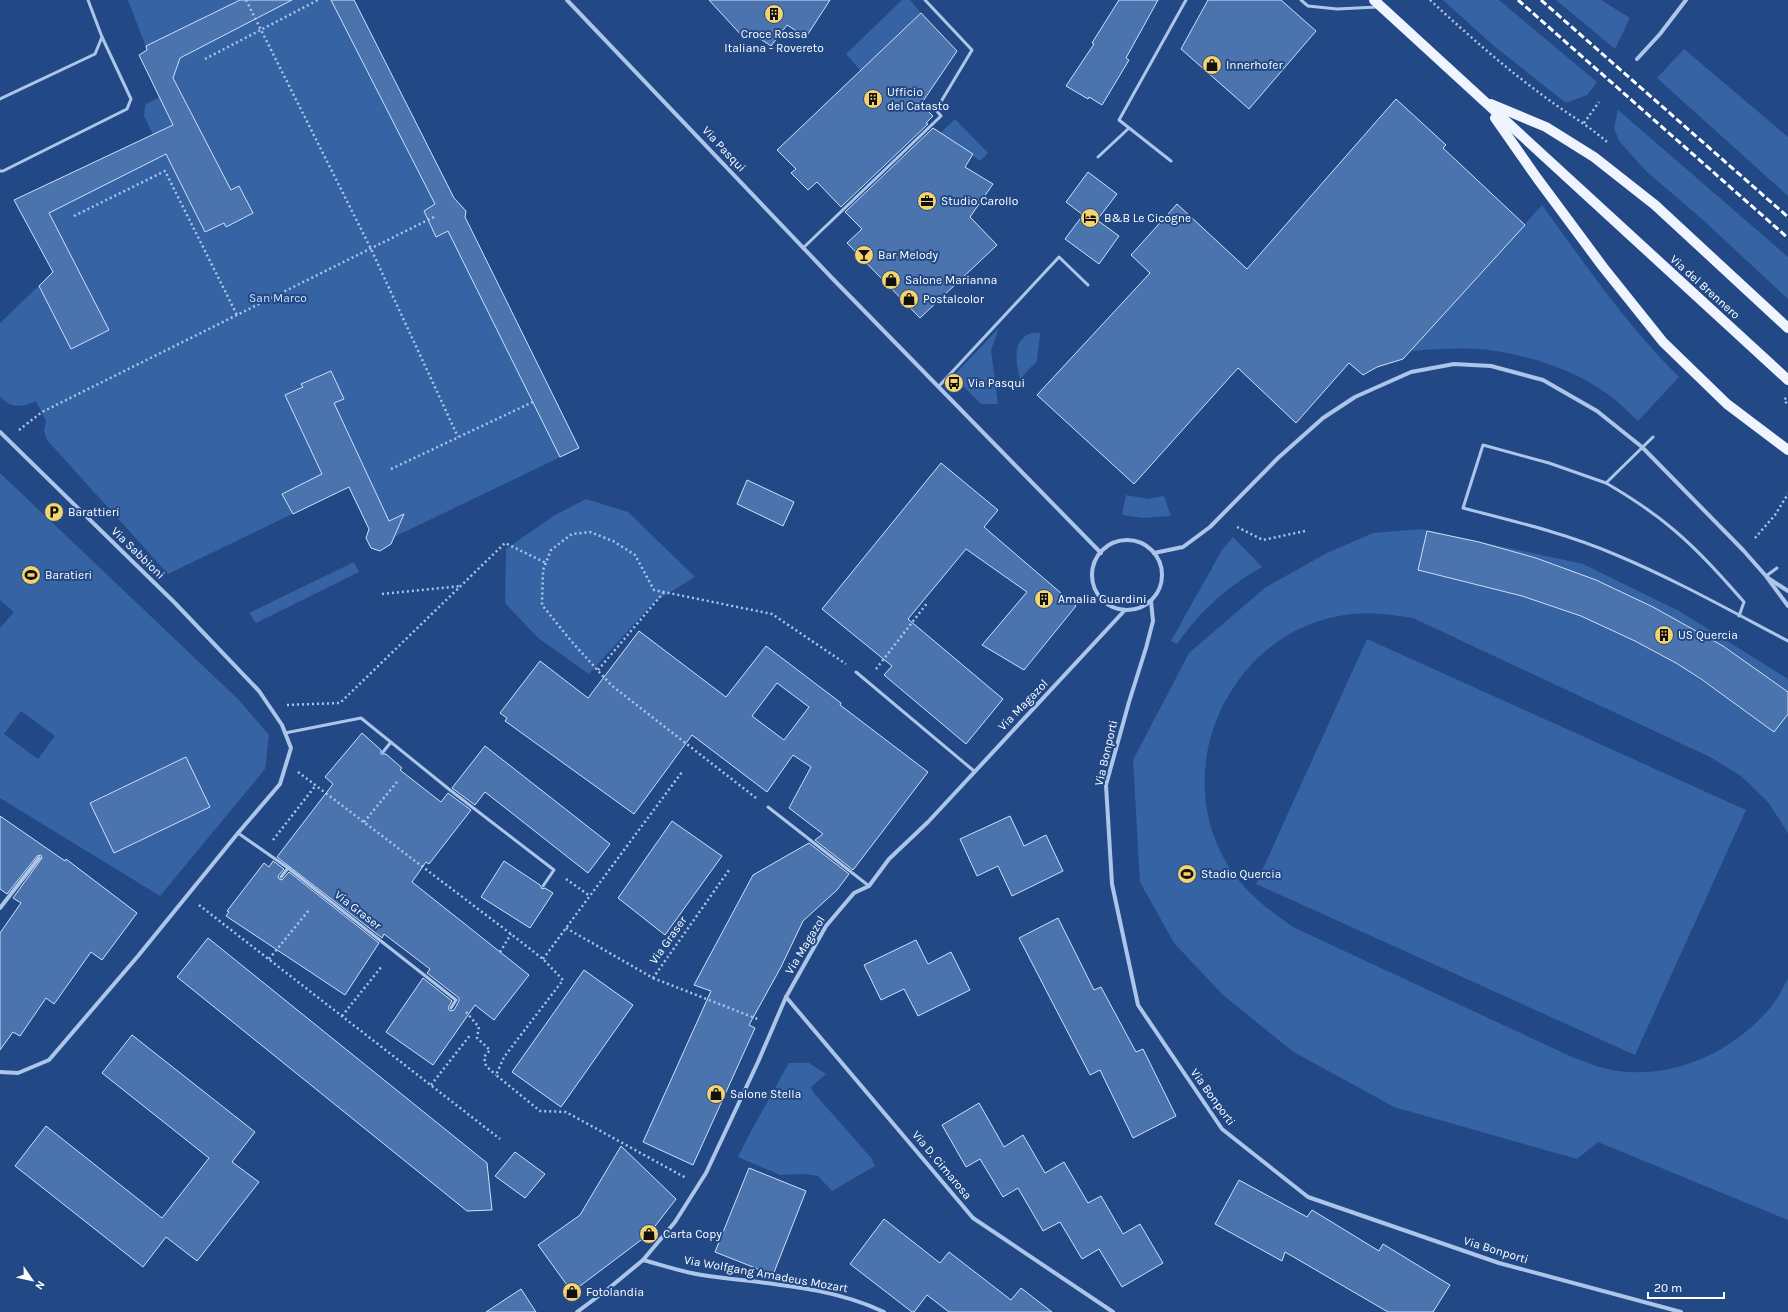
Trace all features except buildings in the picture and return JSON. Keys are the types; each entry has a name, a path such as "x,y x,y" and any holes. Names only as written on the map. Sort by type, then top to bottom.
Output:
{"main road":[{"path":"1378,3 1484,101 1537,178 1603,267 1663,342 1728,404 1788,450"},
{"path":"1484,101 1546,127 1594,157 1655,205 1788,328"},
{"name":"Via del Brennero","path":"1484,101 1788,380"}],"street":[{"name":"Via Pasqui","path":"568,0 803,248 1101,553"},
{"path":"1637,59 1660,34 1686,0"},
{"path":"1154,553 1183,547 1210,527 1278,458 1323,418 1355,397 1411,372 1454,364 1491,366 1543,380 1597,411 1642,447 1743,550 1766,576 1788,606"},
{"name":"Via Sabbioni","path":"0,432 174,602 259,691 269,706"},
{"path":"1128,540 1143,544 1154,553 1161,564 1162,578 1159,590 1151,601 1139,608 1125,610 1110,606 1099,596 1093,581 1093,566 1101,553 1113,543 1128,540"},
{"path":"1766,576 1788,591"},
{"name":"Via Bonporti","path":"1151,601 1153,621 1106,786 1112,884 1138,1006 1222,1129 1308,1197 1499,1263 1681,1312"},
{"name":"Via Magazol","path":"577,1312 643,1260 675,1222 706,1173 786,997 826,926 854,893 869,886 889,859 928,822 1125,610"},
{"path":"0,1072 18,1074 49,1060 280,784 291,748 282,725 269,706"},
{"path":"0,908 39,858"},
{"name":"Via D. Cimarosa","path":"786,997 973,1218 1113,1312"},
{"name":"Via Wolfgang Amadeus Mozart","path":"643,1260 700,1275 816,1291 864,1302 884,1312"}],"lane":[{"path":"0,171 3,171 127,109 132,99 102,37 88,0"},
{"path":"803,248 941,116 936,110 972,50 925,0"},
{"path":"1171,161 1119,120 1186,0"},
{"path":"1301,0 1308,6 1337,9 1378,3"},
{"path":"0,99 95,54 102,37"},
{"path":"1098,157 1129,128"},
{"path":"939,386 1059,257 1088,285"},
{"path":"1606,483 1653,437"},
{"path":"1739,616 1744,602 1707,560 1673,529 1635,500 1606,483 1548,463 1483,445 1463,508 1552,531 1614,553 1788,641"},
{"path":"1766,576 1777,568"},
{"path":"856,672 974,771"},
{"path":"285,733 361,718 450,790 554,870 543,886"},
{"path":"384,752 392,742"},
{"path":"768,807 869,886"},
{"name":"Via Graser","path":"238,833 288,868 456,1000"},
{"path":"281,877 288,868"},
{"path":"451,1008 456,1000"}],"path":[{"path":"246,0 371,248 458,437"},
{"path":"205,59 318,0"},
{"path":"1430,0 1500,62 1534,89 1584,123 1599,102"},
{"path":"74,216 165,171 237,316"},
{"path":"7,439 42,412 434,217"},
{"path":"1788,396 1784,400 1788,405"},
{"path":"391,469 535,401"},
{"path":"1755,538 1775,515 1788,494"},
{"path":"1236,527 1263,540 1305,531"},
{"path":"768,807 611,685 542,605 543,570 551,550 572,534 590,532 613,541 634,555 654,590 772,614 856,672"},
{"path":"269,706 340,703 505,543 546,563"},
{"path":"382,594 461,586"},
{"path":"598,670 664,592"},
{"path":"873,673 928,602"},
{"path":"543,959 682,772"},
{"path":"300,773 543,959 563,980 504,1057 496,1075"},
{"path":"364,822 397,782"},
{"path":"265,851 316,785"},
{"path":"554,870 590,896"},
{"name":"Via Graser","path":"566,928 653,978 729,870"},
{"path":"187,896 500,1138"},
{"path":"269,959 309,910"},
{"path":"500,952 511,934"},
{"path":"342,1016 382,966"},
{"path":"653,978 774,1025"},
{"path":"456,1000 479,1026 477,1038 490,1050 484,1057 486,1066 540,1111 566,1112 698,1185"},
{"path":"431,1085 471,1034"}],"green space":[{"name":"San Marco","path":"128,0 354,0 454,198 466,211 465,217 471,231 579,448 394,537 391,544 380,551 371,548 366,538 369,529 348,487 168,574 47,440 44,431 46,421 36,401 26,405 17,406 9,404 0,397 0,323 53,272 14,200 153,135 144,116 145,105 159,97 139,55 147,50"},
{"path":"902,0 910,0 921,13 861,71 846,54"},
{"path":"1443,0 1499,0 1597,82 1587,95 1566,103 1494,46"},
{"path":"1556,0 1601,0 1630,18 1615,49"},
{"path":"1684,49 1788,137 1788,196 1657,78"},
{"path":"1618,110 1788,257 1788,299 1702,219 1647,172 1619,141 1614,128"},
{"path":"955,119 988,153 980,161 954,141 877,193"},
{"path":"1542,205 1624,316 1679,377 1638,421 1614,399 1594,385 1580,377 1535,360 1504,352 1479,349 1410,351"},
{"path":"999,328 991,350 998,404 981,404 953,376"},
{"path":"1032,333 1040,333 1037,361 1020,379 1017,366 1018,346 1025,336"},
{"path":"0,473 239,700 269,735 265,769 160,896 0,798 0,628 14,612 0,600","holes":["21,711 55,736 38,759 4,734","186,757 209,807 114,853 90,802"]},
{"path":"1126,495 1148,499 1164,496 1171,516 1143,518 1122,515"},
{"path":"586,499 628,512 695,577 654,602 589,674 538,638 505,603 506,549 555,515"},
{"name":"Stadio Quercia","path":"1421,529 1583,564 1679,611 1788,679 1788,692 1723,646 1653,607 1479,542 1427,531 1418,570 1522,596 1581,616 1635,641 1676,663 1743,709 1788,714 1788,833 1768,802 1741,776 1710,757 1413,618 1360,613 1311,624 1274,644 1245,672 1222,707 1209,745 1205,786 1211,828 1229,867 1250,893 1276,915 1295,928 1572,1057 1607,1069 1630,1072 1676,1068 1697,1061 1718,1051 1737,1039 1773,1005 1788,979 1788,1220 1598,1142 1577,1159 1394,1107 1292,1051 1222,994 1174,943 1140,882 1133,760 1189,653 1266,587 1327,553 1373,533"},
{"path":"1233,537 1262,567 1237,583 1215,600 1195,620 1177,644 1171,641 1222,550"},
{"path":"354,562 359,572 256,623 249,613"},
{"name":"Stadio Quercia","path":"1367,639 1746,810 1635,1055 1256,884"},
{"path":"789,1063 809,1063 826,1074 811,1087 814,1093 872,1159 875,1166 832,1191 818,1176 804,1174 780,1175 738,1157"}],"railway":[{"path":"1518,0 1788,238"},
{"path":"1541,0 1788,217"}],"place":[{"name":"Croce Rossa Italiana - Rovereto","path":"774,14"},
{"name":"Innerhofer","path":"1212,65"},
{"name":"Ufficio del Catasto","path":"873,99"},
{"name":"Studio Carollo","path":"927,201"},
{"name":"B&B Le Cicogne","path":"1090,218"},
{"name":"Bar Melody","path":"864,255"},
{"name":"Salone Marianna","path":"891,280"},
{"name":"Postalcolor","path":"909,299"},
{"name":"Via Pasqui","path":"954,383"},
{"name":"Barattieri","path":"54,512"},
{"name":"Baratieri","path":"31,575"},
{"name":"Amalia Guardini","path":"1044,599"},
{"name":"US Quercia","path":"1664,635"},
{"name":"Stadio Quercia","path":"1187,874"},
{"name":"Salone Stella","path":"716,1094"},
{"name":"Carta Copy","path":"649,1234"},
{"name":"Fotolandia","path":"572,1292"}]}
